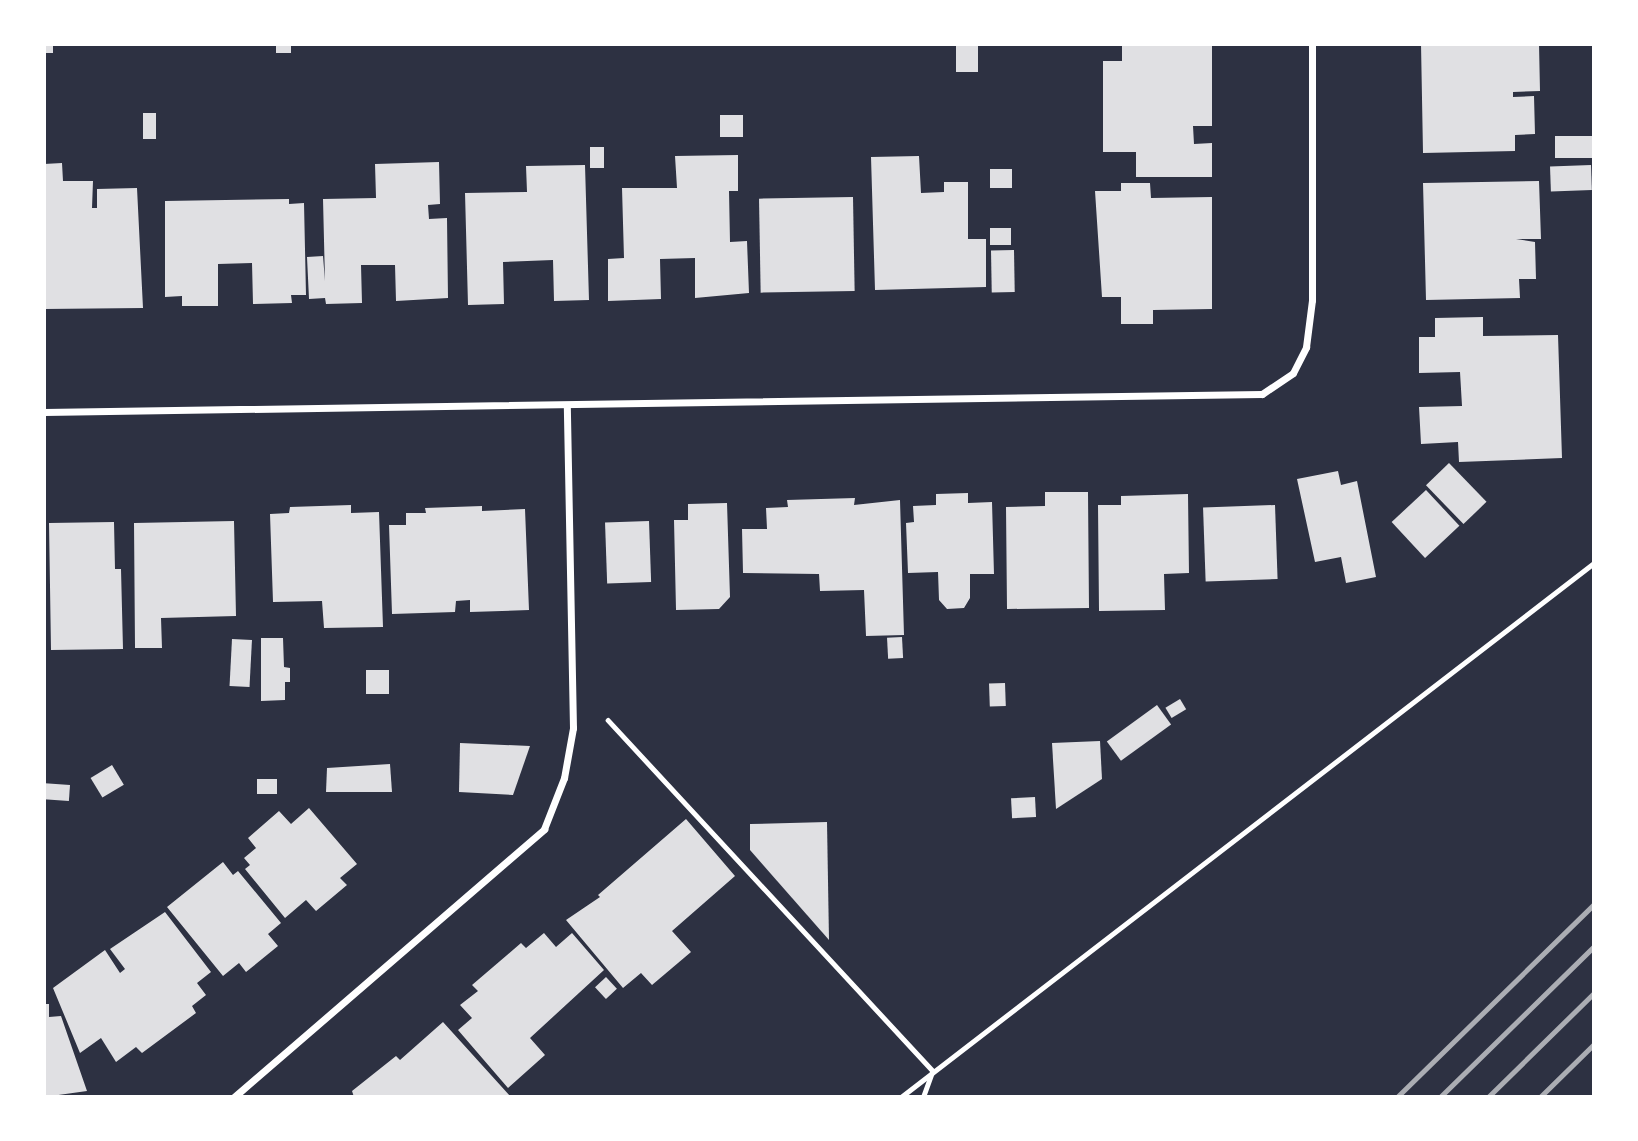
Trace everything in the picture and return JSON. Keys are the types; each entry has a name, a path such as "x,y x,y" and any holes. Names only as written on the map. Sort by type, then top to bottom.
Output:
{"street":[{"path":"44,412 1262,394 1293,373 1308,335 1312,300 1312,44"},
{"path":"234,1097 544,830 564,778 574,684 567,405"}],"path":[{"path":"901,1097 1594,563"},
{"path":"574,684 933,1072"},
{"path":"923,1097 933,1072"}],"building":[{"path":"44,44 53,44 53,53 44,53"},
{"path":"276,44 291,44 291,53 276,53"},
{"path":"956,44 978,44 978,72 956,72"},
{"path":"1122,44 1212,44 1212,126 1193,126 1194,144 1212,143 1212,177 1136,177 1136,152 1103,152 1103,61 1122,61"},
{"path":"1421,44 1539,44 1540,91 1513,92 1513,97 1534,96 1535,134 1515,135 1515,151 1423,153"},
{"path":"143,113 156,113 156,139 143,139"},
{"path":"720,115 743,115 743,137 720,137"},
{"path":"1555,136 1594,136 1594,158 1555,158"},
{"path":"590,147 604,147 604,168 590,168"},
{"path":"738,155 738,191 729,191 730,242 747,241 749,293 695,298 695,258 660,259 661,299 608,301 608,259 624,258 622,188 677,188 675,156"},
{"path":"919,156 921,193 944,192 944,182 968,182 968,239 986,239 986,287 875,290 871,157"},
{"path":"439,162 440,204 428,205 429,219 447,218 448,298 396,301 395,265 361,265 362,303 326,304 325,298 309,299 307,257 323,256 325,281 323,199 376,198 375,164"},
{"path":"62,163 63,181 93,181 92,208 97,208 97,189 137,188 143,308 44,309 44,164"},
{"path":"585,165 589,300 554,301 553,260 503,262 504,304 468,305 465,193 527,192 526,166"},
{"path":"1591,165 1592,190 1551,191 1550,166"},
{"path":"990,169 1012,169 1012,188 990,188"},
{"path":"1539,181 1541,239 1516,239 1535,242 1536,279 1519,279 1520,298 1426,300 1423,183"},
{"path":"1121,183 1150,183 1151,198 1212,197 1212,309 1153,310 1153,324 1121,324 1121,297 1102,297 1095,191 1121,191"},
{"path":"853,197 855,291 761,293 759,199"},
{"path":"289,199 289,204 304,203 306,295 291,295 292,303 253,304 252,263 218,264 218,306 182,306 182,296 165,297 165,201"},
{"path":"990,228 1011,228 1011,245 990,245"},
{"path":"991,250 1014,250 1015,292 992,292"},
{"path":"1483,317 1483,336 1558,335 1562,458 1459,462 1458,442 1421,444 1419,407 1462,406 1460,372 1419,373 1419,337 1435,337 1435,318"},
{"path":"1449,463 1487,502 1463,524 1426,485"},
{"path":"1338,471 1341,485 1357,481 1376,577 1346,583 1341,557 1315,562 1297,479"},
{"path":"1426,490 1459,526 1425,558 1392,522"},
{"path":"1045,492 1088,492 1089,608 1007,609 1006,507 1045,506"},
{"path":"968,493 968,503 992,502 994,574 970,574 970,598 964,608 947,609 939,600 938,572 908,573 906,523 914,522 913,506 936,505 936,494"},
{"path":"1188,494 1189,573 1164,574 1165,610 1099,611 1098,505 1121,505 1121,496"},
{"path":"855,498 854,505 900,500 904,635 866,636 864,590 820,591 819,574 743,573 742,529 767,529 766,508 788,507 787,500"},
{"path":"727,503 730,597 719,609 676,610 674,520 688,520 688,504"},
{"path":"351,505 351,513 379,512 383,627 324,628 322,601 273,602 270,514 289,513 290,507"},
{"path":"1275,505 1278,579 1206,581 1203,508"},
{"path":"482,506 482,511 525,509 529,610 470,612 470,600 456,601 455,612 392,614 389,525 406,525 406,513 426,513 425,508"},
{"path":"234,521 236,616 161,618 162,648 135,648 134,523"},
{"path":"649,521 651,582 607,583 605,523"},
{"path":"114,522 115,569 121,569 123,649 51,650 49,523"},
{"path":"902,637 903,658 888,659 887,638"},
{"path":"261,638 283,638 284,667 290,668 290,682 285,682 285,700 261,701"},
{"path":"232,639 252,640 250,687 230,686"},
{"path":"366,670 389,670 389,694 366,694"},
{"path":"1005,683 1006,706 990,707 989,684"},
{"path":"1180,699 1186,709 1172,718 1165,708"},
{"path":"1157,705 1171,724 1121,761 1107,741"},
{"path":"1100,741 1102,779 1056,809 1052,743"},
{"path":"460,743 530,746 513,795 459,792"},
{"path":"390,764 392,792 326,792 327,768"},
{"path":"112,765 124,785 102,798 91,778"},
{"path":"257,779 277,779 277,794 257,794"},
{"path":"45,783 70,785 69,801 44,799"},
{"path":"1035,797 1036,817 1012,818 1011,798"},
{"path":"309,808 357,864 340,878 347,885 316,911 306,900 285,918 245,869 250,865 244,858 256,848 248,838 279,811 291,824"},
{"path":"686,819 735,876 672,931 691,952 652,985 641,973 623,988 566,920 600,897 598,895"},
{"path":"827,822 829,940 750,850 750,824"},
{"path":"223,862 233,875 238,871 281,923 268,934 278,946 246,972 239,963 223,976 167,907"},
{"path":"165,912 211,972 197,983 206,995 192,1006 196,1013 142,1053 136,1047 116,1062 101,1038 80,1053 53,988 105,950 120,973 125,969 110,949"},
{"path":"544,933 556,947 572,933 604,970 530,1038 545,1055 508,1088 458,1030 472,1018 460,1005 478,991 472,985 521,943 526,948"},
{"path":"606,977 617,989 606,999 595,987"},
{"path":"44,1004 49,1004 49,1017 61,1016 87,1091 44,1097"},
{"path":"443,1022 511,1097 354,1097 352,1091 396,1056 400,1060"}],"railway":[{"path":"1397,1097 1594,904"},
{"path":"1440,1097 1594,946"},
{"path":"1488,1097 1594,993"},
{"path":"1540,1097 1594,1044"}]}
